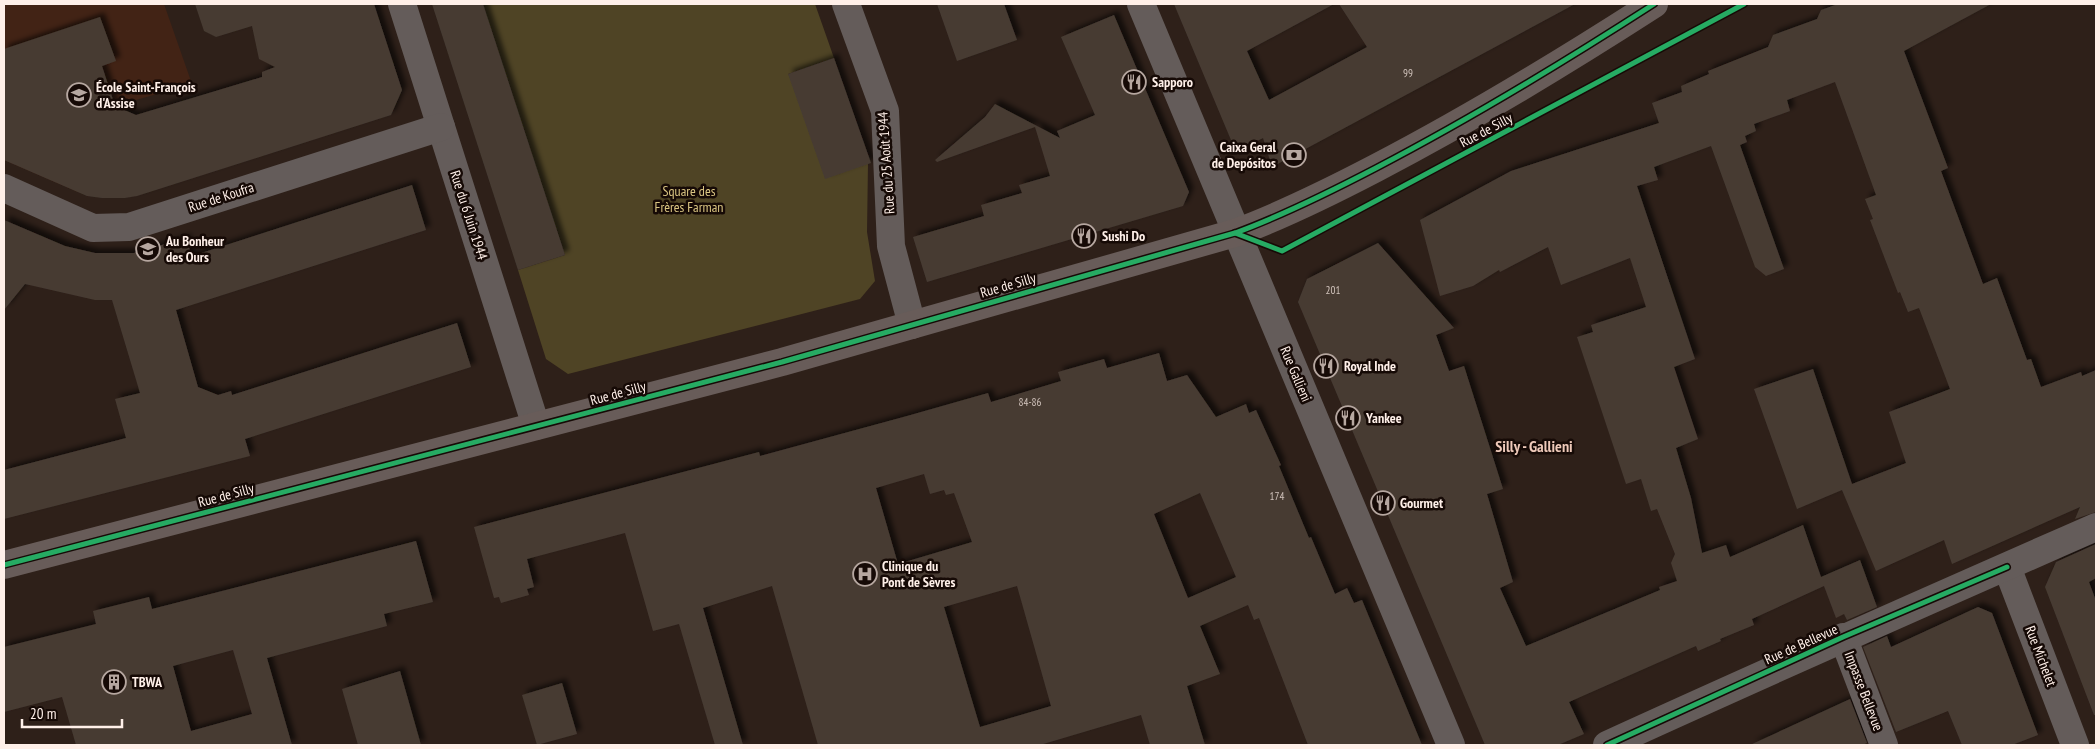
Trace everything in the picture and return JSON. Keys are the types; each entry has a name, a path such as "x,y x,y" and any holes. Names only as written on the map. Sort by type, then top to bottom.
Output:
{"main road":[{"name":"Rue de Silly","path":"4,565 782,362 1235,233 1301,207 1447,130 1546,73 1654,4"}],"street":[{"name":"Rue du 6 Juin 1944","path":"402,4 536,426"},
{"name":"Rue du 25 Août 1944","path":"846,4 885,111 891,246 912,325"},
{"name":"Rue Gallieni","path":"1141,4 1218,187 1235,233 1249,261 1451,745"},
{"name":"Rue de Koufra","path":"4,188 93,228 129,227 441,127"},
{"name":"Rue de Bellevue","path":"1606,745 1843,637 2096,527"},
{"name":"Rue Michelet","path":"2007,567 2075,745"},
{"name":"Impasse Bellevue","path":"1843,637 1884,745"}],"shaded area":[{"name":"École Saint-François d'Assise","path":"4,4 164,4 192,84 115,106 78,192 4,160"}],"green space":[{"name":"Square des Frères Farman","path":"483,4 815,4 834,58 788,74 868,163 867,232 875,281 860,299 568,374 546,359 518,270 565,255"}],"building":[{"path":"195,4 374,4 402,90 391,115 137,196 125,198 87,196 4,160 4,49 100,17 116,61 102,66 115,106 136,115 262,77 262,72 275,67 259,59 252,26 216,37 204,31"},
{"path":"432,4 483,4 565,255 518,270"},
{"path":"937,4 1004,4 1017,40 957,61"},
{"path":"1174,4 1334,4 1247,51 1269,100 1367,47 1339,4 1575,4 1272,167 1263,138 1236,152"},
{"path":"1838,4 1991,4 1904,51 1948,168 1941,171 1983,284 1997,278 2027,360 2031,359 2041,387 2081,372 2082,376 2096,370 2096,512 2075,519 2080,507 1952,564 1944,540 1876,571 1842,490 1797,509 1754,389 1813,369 1852,484 1906,463 1889,412 1950,389 1919,308 1908,312 1900,292 1898,293 1870,220 1873,219 1865,199 1876,195 1835,82 1787,100 1790,111 1754,124 1756,131 1745,136 1747,142 1740,145 1784,269 1766,276 1755,267 1711,146 1654,167 1658,180 1637,186 1695,359 1674,367 1698,439 1676,448 1691,498 1702,553 1726,545 1730,557 1803,525 1821,577 1860,560 1877,607 1847,620 1844,614 1836,618 1824,586 1752,619 1754,625 1720,639 1721,641 1698,651 1696,646 1569,702 1584,734 1558,745 1485,745 1298,302 1307,279 1378,243 1454,328 1436,335 1449,371 1464,366 1503,489 1487,494 1513,582 1500,588 1526,646 1660,590 1659,587 1677,581 1671,563 1675,554 1657,509 1651,511 1641,479 1626,484 1577,337 1593,332 1591,325 1646,307 1630,258 1561,285 1548,247 1500,272 1499,270 1473,286 1440,296 1420,220 1511,171 1659,123 1652,103 1682,92 1681,86 1709,74 1708,71 1768,47 1773,35 1817,19 1821,10"},
{"path":"1114,15 1189,192 1183,206 927,282 913,237 984,216 981,205 1022,193 1019,185 1050,176 1035,127 937,162 935,160 985,117 995,104 1060,138 1057,131 1095,115 1061,37"},
{"path":"834,58 871,163 825,179 788,74"},
{"path":"412,185 426,230 176,310 198,387 218,395 231,391 232,395 457,323 471,367 245,439 250,456 4,519 4,470 126,438 115,399 140,393 112,300 95,300 25,284 4,310 4,220 65,246 95,253 134,253 186,238 192,256"},
{"path":"1159,353 1167,381 1187,375 1216,417 1246,404 1249,413 1256,410 1281,465 1279,466 1309,538 1311,537 1335,594 1347,588 1354,603 1362,600 1422,745 1308,745 1259,618 1254,620 1248,605 1200,626 1220,674 1187,686 1205,745 1150,745 1141,715 1040,745 818,745 772,586 703,608 743,745 715,745 679,624 653,631 625,533 527,559 534,587 527,589 529,595 501,603 499,597 494,598 474,527 759,452 760,456 988,393 991,402 1061,381 1058,372 1104,359 1107,368","holes":["924,474 930,494 944,490 946,495 954,493 972,542 898,564 876,488","1200,493 1236,577 1188,598 1154,514","1017,586 1051,706 980,727 944,607"]},
{"path":"416,541 433,602 384,614 387,626 267,658 292,745 76,745 62,697 4,712 4,647 96,624 93,611 149,597 152,609","holes":["233,650 252,714 191,731 173,666"]},
{"path":"2096,544 2096,578 2089,582 2096,601 2096,715 2094,715 2045,587 2056,562"},
{"path":"1978,607 1992,613 2038,735 2012,745 1962,745 1948,711 1896,732 1863,647 1887,636 1891,647"},
{"path":"400,671 421,745 358,745 342,689"},
{"path":"562,683 577,734 537,745 522,695"},
{"path":"1850,699 1867,743 1862,745 1750,745"}],"cycle path":[{"path":"4,565 782,362 1235,233 1307,203 1412,149 1517,89 1654,4"},
{"path":"1235,233 1282,251 1744,4"},
{"path":"1607,745 1843,637 2007,567"}],"place":[{"name":"Sapporo","path":"1134,82"},
{"name":"École Saint-François d'Assise","path":"79,95"},
{"name":"Caixa Geral de Depósitos","path":"1294,155"},
{"name":"Sushi Do","path":"1084,236"},
{"name":"Au Bonheur des Ours","path":"148,249"},
{"name":"Royal Inde","path":"1326,366"},
{"name":"Yankee","path":"1348,418"},
{"name":"Gourmet","path":"1383,503"},
{"name":"Clinique du Pont de Sèvres","path":"865,574"},
{"name":"TBWA","path":"114,682"}],"district":[{"name":"Silly - Gallieni","path":"1534,446"}]}
